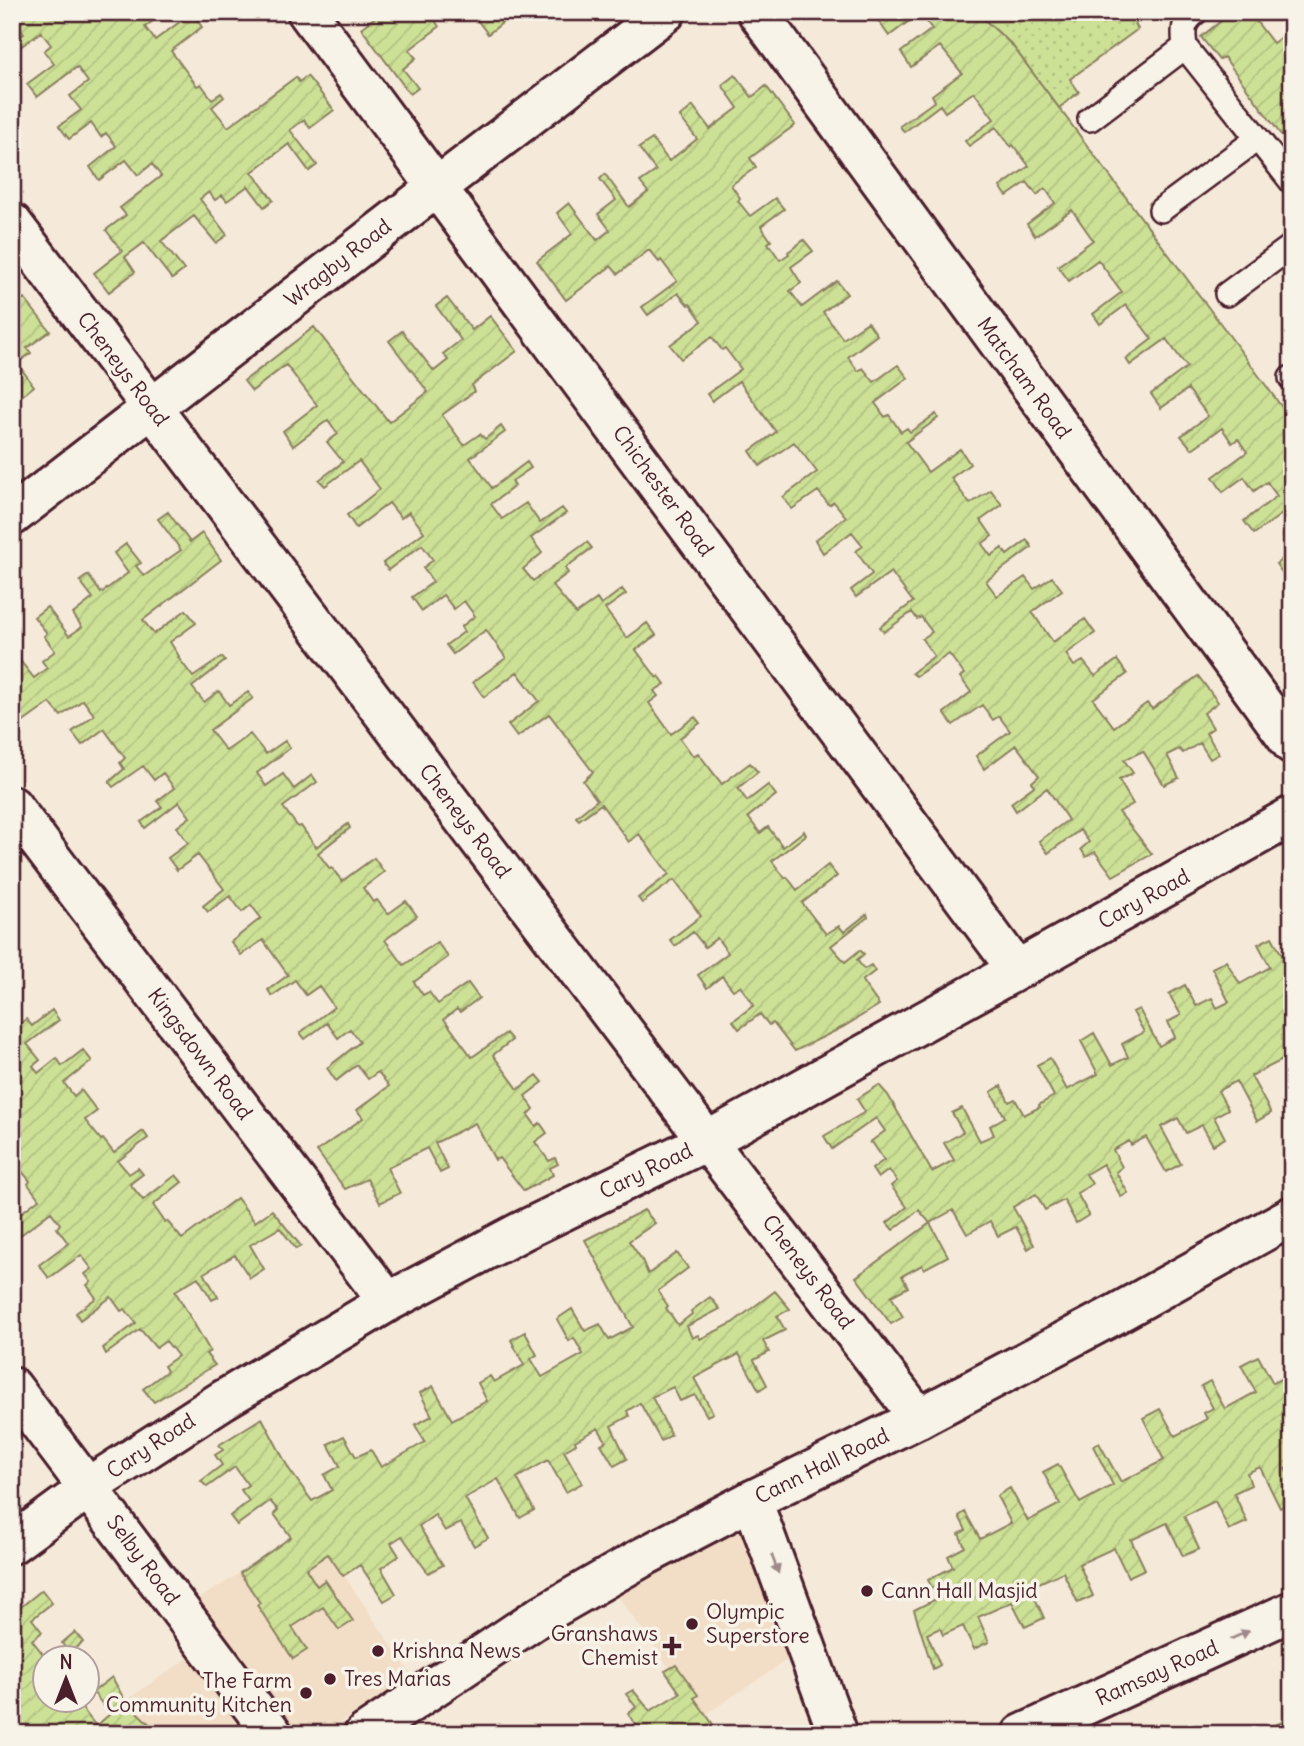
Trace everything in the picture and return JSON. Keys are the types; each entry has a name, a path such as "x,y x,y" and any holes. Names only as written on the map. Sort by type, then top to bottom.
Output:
{"street":[{"name":"Chichester Road","path":"307,12 1017,970"},
{"name":"Wragby Road","path":"12,516 666,12"},
{"name":"Matcham Road","path":"757,12 1292,744"},
{"name":"Cheneys Road","path":"12,223 919,1418"},
{"name":"Kingsdown Road","path":"12,806 388,1302"},
{"name":"Cary Road","path":"12,1544 89,1487 223,1400 388,1302 522,1231 707,1141 1292,816"},
{"name":"Cann Hall Road","path":"364,1734 540,1616 643,1557 919,1418 1114,1315 1292,1216"},
{"name":"Selby Road","path":"12,1387 273,1734"},
{"path":"752,1500 838,1734"},
{"name":"Ramsay Road","path":"1022,1734 1292,1611"}],"lane":[{"path":"1196,12 1187,19 1185,47 1292,182"},
{"path":"1090,119 1185,47"},
{"path":"1161,210 1257,139"},
{"path":"1227,294 1292,246"}],"shaded area":[{"path":"740,1524 790,1658 706,1714 615,1592"},
{"path":"326,1549 412,1676 322,1734 116,1734 102,1721 125,1701 191,1656 199,1599 240,1573 255,1596"}],"green space":[{"path":"12,12 160,12 162,14 145,27 155,40 192,13 202,27 171,51 197,86 201,84 212,99 221,93 224,97 212,107 228,127 296,77 299,82 307,76 334,110 310,128 304,120 290,130 317,165 309,171 289,144 252,172 273,200 264,207 248,186 227,201 222,195 215,200 209,192 200,199 227,235 216,243 194,216 161,241 184,270 172,279 144,243 125,257 135,272 109,292 94,273 122,251 106,230 126,215 120,208 161,176 152,164 138,175 126,160 99,180 90,167 116,146 106,133 101,137 91,123 69,139 59,126 81,110 70,96 88,82 77,67 37,97 27,84 54,64 44,51 51,45 41,32 12,53 12,42 24,34 12,19"},
{"path":"382,12 445,12 435,20 439,27 409,50 416,58 403,69 418,88 410,94 361,28"},
{"path":"471,12 493,12 502,23 488,34"},
{"path":"872,12 976,12 1011,44 1292,421 1292,512 1289,509 1254,534 1244,521 1277,496 1267,482 1254,491 1244,477 1223,492 1213,477 1247,452 1238,439 1232,443 1222,428 1192,449 1181,436 1208,416 1188,389 1161,408 1151,394 1187,367 1166,339 1130,365 1126,359 1152,339 1126,305 1100,324 1093,314 1122,292 1098,260 1069,281 1058,266 1093,240 1072,210 1035,236 1027,224 1055,203 1045,188 1037,195 1027,182 1007,196 1000,187 1029,166 996,127 969,146 965,141 994,119 974,92 945,112 940,105 904,132 900,126 935,101 932,95 962,73 940,46 911,67 901,52 932,29 920,13 889,36"},
{"path":"976,12 1151,12 1135,24 1138,29 1070,79 1079,92 1059,108 1011,44"},
{"path":"1232,12 1249,12 1273,43 1292,29 1292,54 1285,60 1292,68 1292,150 1224,57 1219,60 1201,37"},
{"path":"735,75 752,97 766,86 795,125 750,158 756,167 731,185 740,198 738,201 750,216 775,198 784,209 761,226 771,241 768,243 780,260 804,240 813,251 791,267 801,283 790,291 802,307 837,281 847,294 823,312 843,339 868,322 877,335 848,357 858,371 863,368 874,382 898,365 908,378 875,403 885,417 889,415 901,432 907,428 910,432 936,414 938,418 906,442 928,472 960,449 970,464 951,478 970,504 991,490 1002,505 981,520 992,536 982,544 991,556 1002,548 1007,555 1027,540 1032,547 986,581 997,596 1025,577 1034,589 1052,577 1062,590 1032,612 1053,642 1085,619 1095,633 1066,654 1074,666 1083,661 1095,676 1117,660 1127,674 1093,699 1114,727 1147,703 1152,709 1198,676 1218,702 1204,713 1213,728 1206,733 1219,754 1210,759 1200,743 1183,753 1179,749 1167,755 1179,778 1164,785 1143,751 1124,760 1133,773 1119,780 1133,804 1119,812 1152,854 1113,876 1095,852 1086,857 1081,849 1089,842 1080,830 1048,853 1039,841 1068,820 1047,788 1016,811 1011,803 1034,786 1032,782 1039,776 1016,745 984,769 976,756 1010,731 999,716 993,720 982,705 953,725 944,713 971,692 960,677 964,674 949,654 916,676 912,673 934,656 922,639 932,632 921,617 917,619 912,612 884,632 880,627 913,602 891,572 856,597 851,590 872,574 856,551 863,546 852,532 823,553 815,540 846,517 834,502 829,505 818,491 792,509 783,497 817,472 794,442 760,466 750,451 776,432 739,381 712,401 707,394 741,369 725,348 722,350 712,337 681,359 670,345 702,321 690,304 678,293 648,315 642,307 677,281 661,260 659,262 649,250 618,274 611,266 566,300 537,261 572,234 557,213 569,203 597,240 610,230 598,214 616,200 600,179 605,174 629,207 648,192 640,182 656,171 639,148 652,139 669,161 697,139 680,117 693,106 710,129 738,108 722,85"},
{"path":"24,298 50,331 27,348 31,353 17,363 34,386 19,398 12,389 12,306"},
{"path":"447,298 472,330 490,316 517,351 472,385 475,391 442,415 464,445 480,434 485,439 501,426 505,432 470,458 492,488 527,462 531,468 512,481 515,486 491,504 502,519 526,503 540,523 562,508 566,513 531,538 542,553 523,569 533,581 587,542 592,548 565,568 568,573 552,585 576,614 597,599 601,605 622,589 626,594 605,609 627,638 647,623 656,635 636,650 657,678 659,676 665,684 654,691 658,696 649,703 671,734 695,717 700,723 680,738 693,756 698,753 722,784 750,763 758,772 738,788 747,801 768,785 776,795 748,817 760,833 768,827 783,847 804,831 806,835 772,861 797,890 828,865 837,876 802,903 826,934 839,926 844,932 867,914 868,917 831,946 845,962 860,950 864,954 857,960 864,969 871,965 875,971 862,981 879,1005 843,1027 795,1051 773,1023 769,1025 760,1014 739,1029 733,1021 754,1005 740,986 733,990 722,976 707,988 698,975 728,953 717,938 705,947 693,932 675,946 670,940 701,916 674,880 642,903 638,898 669,874 639,834 629,842 601,804 579,820 576,817 597,800 583,781 593,772 549,714 517,737 508,725 539,701 517,672 484,697 473,682 506,658 486,630 453,654 446,645 464,632 461,627 475,616 464,601 454,609 443,595 422,611 412,597 433,582 423,568 433,560 422,545 388,570 383,563 424,532 409,512 401,518 389,503 356,528 347,515 380,489 359,461 325,486 319,480 343,462 327,442 338,434 328,420 293,446 283,431 317,405 286,365 252,391 244,381 314,327 389,422 428,392 389,341 402,331 434,371 448,360 443,354 461,340 436,306"},
{"path":"168,512 190,542 202,533 221,560 143,620 154,634 186,610 196,623 170,642 193,677 222,657 225,661 192,687 204,702 219,691 229,705 248,692 253,698 210,730 226,751 250,734 266,754 285,741 290,748 257,773 266,786 283,774 294,789 312,775 317,782 283,807 316,847 348,824 350,828 318,853 342,881 374,858 384,872 363,888 373,902 377,900 388,914 406,901 417,916 385,940 404,965 437,942 448,957 414,982 423,995 429,992 438,1004 468,983 479,998 460,1012 457,1009 444,1019 472,1057 506,1033 512,1040 493,1055 518,1089 537,1075 543,1082 525,1096 534,1109 528,1115 536,1126 540,1123 547,1133 535,1142 549,1161 555,1158 558,1164 550,1168 553,1175 524,1191 499,1158 495,1160 475,1123 435,1143 448,1169 440,1173 427,1148 387,1168 400,1193 380,1203 367,1179 345,1189 317,1151 363,1118 357,1110 389,1086 378,1072 368,1079 357,1065 336,1081 327,1068 360,1042 350,1029 338,1038 327,1023 305,1039 300,1033 334,1007 319,986 306,995 295,980 272,996 268,990 288,975 263,940 241,955 231,942 261,918 251,905 242,912 230,896 208,912 203,906 224,889 198,855 177,870 168,858 188,843 177,827 190,817 179,802 145,828 141,822 162,807 157,801 174,788 163,773 154,780 143,766 113,787 109,782 124,769 120,763 125,758 104,729 82,745 72,732 94,715 83,700 61,716 50,703 12,730 12,647 34,678 47,668 42,661 55,651 44,636 47,633 34,617 47,607 69,636 82,627 73,614 93,598 80,581 88,575 101,593 128,573 114,553 126,544 141,563 136,566 144,576 181,550 158,519"},
{"path":"1292,552 1292,574 1286,578 1276,564"},
{"path":"1272,937 1284,959 1292,955 1292,1058 1290,1056 1251,1076 1271,1113 1257,1121 1236,1081 1218,1091 1228,1109 1214,1117 1225,1138 1213,1145 1202,1125 1186,1133 1178,1118 1161,1127 1181,1164 1166,1172 1146,1137 1131,1145 1129,1141 1113,1150 1122,1167 1116,1172 1128,1193 1121,1197 1103,1164 1086,1174 1092,1184 1077,1193 1089,1215 1076,1223 1064,1200 1045,1210 1036,1194 1013,1207 1034,1245 1028,1249 1016,1227 998,1236 990,1221 967,1234 953,1210 930,1223 919,1210 893,1230 887,1223 907,1207 891,1186 897,1181 889,1170 878,1178 872,1169 884,1160 872,1142 869,1143 885,1131 876,1118 832,1149 824,1136 865,1112 857,1099 879,1085 888,1095 932,1172 954,1160 944,1143 963,1132 952,1113 962,1108 980,1141 994,1135 990,1126 1005,1117 991,1092 1001,1086 1009,1102 1015,1099 1024,1115 1054,1096 1037,1065 1050,1058 1067,1090 1098,1074 1081,1041 1094,1033 1112,1065 1128,1057 1122,1044 1144,1032 1133,1012 1139,1009 1159,1046 1175,1037 1168,1022 1181,1015 1169,994 1185,985 1196,1006 1212,998 1217,1008 1229,1002 1212,968 1226,961 1240,984 1270,967 1258,944"},
{"path":"52,1010 59,1020 27,1044 40,1060 33,1066 38,1073 57,1058 62,1066 83,1050 92,1061 64,1083 74,1096 81,1090 97,1111 85,1120 114,1153 143,1131 148,1138 118,1161 129,1174 138,1168 143,1174 130,1184 143,1200 176,1175 182,1182 153,1205 182,1239 237,1198 255,1222 272,1210 301,1246 296,1249 280,1228 250,1245 264,1269 250,1278 235,1255 204,1273 218,1297 212,1300 198,1277 175,1291 210,1351 206,1354 215,1365 154,1402 143,1389 167,1371 164,1366 178,1356 166,1341 156,1348 140,1329 106,1354 103,1348 136,1323 125,1309 121,1311 111,1297 80,1320 76,1313 96,1298 87,1285 91,1282 85,1274 92,1269 81,1255 49,1278 39,1265 68,1243 57,1228 60,1224 51,1212 18,1237 12,1230 12,1220 39,1199 21,1170 12,1176 12,1020 17,1026 26,1019 32,1026"},
{"path":"644,1210 655,1223 629,1241 648,1274 677,1253 688,1268 658,1291 678,1325 710,1297 720,1309 687,1326 692,1338 698,1335 700,1339 731,1324 775,1291 790,1309 777,1316 785,1330 763,1341 769,1352 754,1360 767,1385 759,1390 739,1354 694,1378 713,1413 707,1416 695,1395 680,1401 673,1387 652,1397 671,1435 661,1441 640,1403 627,1411 629,1416 611,1426 627,1459 614,1466 601,1444 606,1441 598,1428 575,1441 576,1444 564,1451 582,1483 566,1492 548,1460 517,1478 534,1510 520,1518 498,1479 465,1498 488,1538 474,1546 461,1523 445,1531 435,1515 419,1526 443,1565 428,1573 402,1536 391,1543 399,1556 381,1568 396,1594 384,1601 360,1565 343,1576 328,1554 306,1569 317,1586 325,1580 353,1621 339,1630 323,1607 292,1627 307,1650 293,1659 257,1605 260,1603 240,1573 291,1537 274,1514 278,1510 270,1501 237,1525 230,1516 249,1501 241,1490 248,1485 235,1467 207,1487 201,1481 222,1465 215,1455 223,1450 219,1445 262,1418 289,1469 312,1501 332,1490 324,1475 340,1466 328,1444 344,1436 356,1457 371,1450 381,1467 425,1442 415,1425 432,1416 420,1393 433,1386 452,1420 487,1401 478,1383 490,1376 494,1382 524,1365 511,1340 525,1332 537,1355 531,1359 542,1377 583,1354 574,1338 569,1341 557,1319 572,1309 585,1331 600,1324 609,1340 633,1327 585,1240"},
{"path":"930,1223 948,1256 924,1269 922,1265 902,1276 908,1287 891,1296 903,1317 891,1324 856,1277"},
{"path":"1258,1356 1273,1383 1292,1373 1292,1465 1285,1469 1292,1482 1292,1502 1280,1508 1260,1467 1247,1473 1251,1485 1234,1493 1247,1522 1229,1530 1215,1501 1184,1516 1199,1549 1183,1556 1167,1523 1131,1540 1145,1569 1128,1577 1114,1548 1079,1564 1093,1596 1078,1603 1063,1572 1030,1587 1044,1618 1025,1627 1012,1602 978,1617 989,1642 974,1649 963,1626 943,1635 940,1628 927,1634 940,1665 933,1669 914,1610 938,1598 928,1580 953,1567 948,1556 965,1547 959,1534 966,1530 959,1516 965,1512 980,1539 1011,1523 997,1496 1010,1488 1028,1521 1060,1504 1043,1472 1058,1464 1080,1503 1113,1485 1093,1446 1099,1443 1121,1482 1164,1460 1143,1418 1160,1409 1175,1436 1207,1419 1204,1413 1213,1408 1201,1386 1210,1381 1225,1409 1256,1392 1241,1365"},
{"path":"42,1590 52,1603 32,1619 42,1632 32,1640 35,1644 32,1644 32,1714 86,1714 96,1726 110,1714 102,1704 102,1685 112,1677 125,1701 160,1734 12,1734 12,1708 15,1705 12,1702 12,1594 22,1606"},
{"path":"75,1632 83,1642 80,1644 62,1643"},
{"path":"676,1665 698,1695 694,1698 720,1734 624,1734 636,1725 628,1714 636,1707 626,1694 633,1690 650,1711 680,1693 665,1671"},
{"path":"1292,1718 1292,1734 1264,1734 1263,1730"}],"place":[{"name":"Cann Hall Masjid","path":"867,1591"},
{"name":"Olympic Superstore","path":"692,1624"},
{"name":"Granshaws Chemist","path":"672,1646"},
{"name":"Krishna News","path":"378,1651"},
{"name":"Tres Marias","path":"330,1679"},
{"name":"The Farm Community Kitchen","path":"306,1693"}]}
